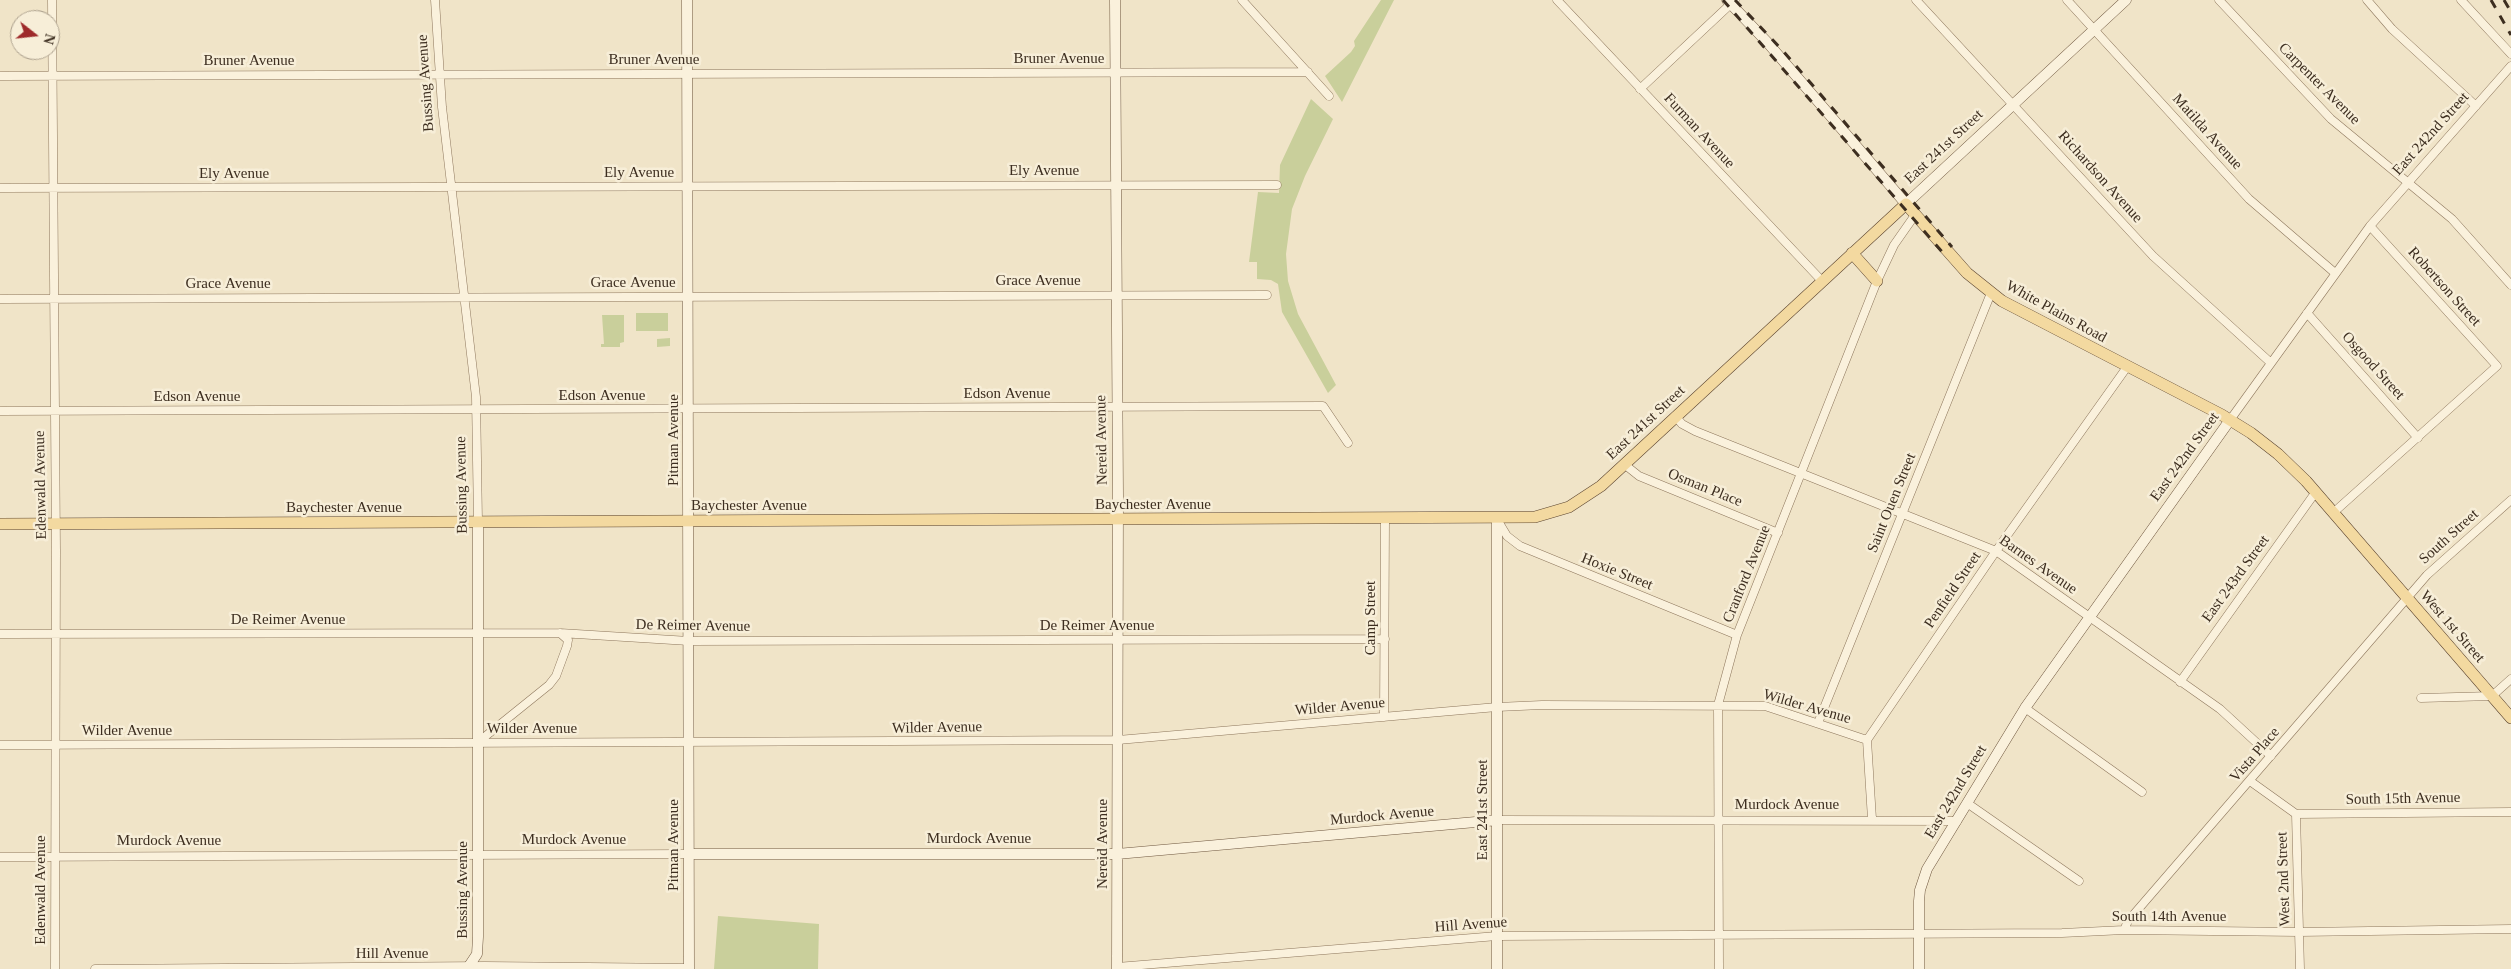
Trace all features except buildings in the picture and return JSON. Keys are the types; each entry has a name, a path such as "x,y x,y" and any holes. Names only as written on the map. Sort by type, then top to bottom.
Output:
{"main road":[{"name":"White Plains Road","path":"1906,204 1957,262 1992,293 2033,319 2230,420 2278,454 2370,556"},
{"name":"East 241st Street","path":"1497,519 1535,517 1569,507 1594,492 1906,204"},
{"path":"1852,252 1877,281"},
{"name":"Baychester Avenue","path":"0,524 1497,519"},
{"name":"West 1st Street","path":"2370,556 2511,718"}],"street":[{"name":"Edenwald Avenue","path":"52,0 53,411 56,523 54,745 55,969"},
{"name":"Bussing Avenue","path":"435,0 439,74 476,410 478,522 478,954 468,968"},
{"name":"Pitman Avenue","path":"686,0 690,521 689,968"},
{"name":"Nereid Avenue","path":"1115,0 1118,520 1117,968"},
{"path":"1242,0 1329,96"},
{"name":"Furman Avenue","path":"1557,0 1822,281"},
{"name":"Richardson Avenue","path":"1916,0 2014,103 2153,256 2271,363"},
{"name":"Matilda Avenue","path":"2067,0 2249,199 2335,273"},
{"name":"East 241st Street","path":"1906,204 2126,0"},
{"name":"Carpenter Avenue","path":"2219,0 2331,119 2452,219 2511,285"},
{"path":"2367,0 2392,28 2476,106"},
{"path":"2461,0 2510,53"},
{"path":"1640,89 1731,1"},
{"name":"White Plains Road","path":"1731,1 1906,204"},
{"name":"East 242nd Street","path":"1919,969 1920,890 1927,869 2025,708 2370,226 2511,66"},
{"name":"Bruner Avenue","path":"0,76 1308,72"},
{"name":"Ely Avenue","path":"0,188 1277,185"},
{"name":"Cranford Avenue","path":"1719,969 1718,705 1737,635 1877,281 1894,245 1916,215"},
{"name":"Robertson Street","path":"2370,226 2497,366 2418,438"},
{"name":"Saint Ouen Street","path":"1818,723 1992,293"},
{"name":"Grace Avenue","path":"0,299 1267,295"},
{"name":"Osgood Street","path":"2307,313 2418,438"},
{"name":"Penfield Street","path":"1867,740 1996,551 2127,367"},
{"name":"Edson Avenue","path":"0,411 1323,406 1348,444"},
{"name":"Barnes Avenue","path":"1675,416 1682,424 1695,431 1996,551 2088,618 2220,709 2272,756"},
{"path":"2332,512 2418,438"},
{"name":"Osman Place","path":"1624,464 1639,476 1778,533"},
{"name":"East 243rd Street","path":"2180,682 2315,493"},
{"name":"South Street","path":"2407,598 2427,575 2511,500"},
{"name":"Camp Street","path":"1384,717 1385,519"},
{"name":"East 241st Street","path":"1497,519 1497,969"},
{"name":"Hoxie Street","path":"1497,519 1507,536 1520,546 1737,635"},
{"name":"Vista Place","path":"2124,930 2128,921 2407,598"},
{"path":"477,743 549,685 556,676 568,646 568,640 560,633"},
{"name":"De Reimer Avenue","path":"0,634 560,633 689,641 1385,638"},
{"path":"2421,698 2492,696 2511,679"},
{"name":"Wilder Avenue","path":"0,745 1118,740 1497,707 1718,705 1765,706 1867,740"},
{"path":"2025,708 2142,792"},
{"path":"1867,740 1872,820"},
{"name":"West 2nd Street","path":"2250,781 2296,814 2300,969"},
{"path":"1967,803 2079,881"},
{"name":"South 15th Avenue","path":"2296,814 2511,812"},
{"name":"Murdock Avenue","path":"0,856 1117,854 1498,820 1956,821"},
{"name":"South 14th Avenue","path":"1827,933 2062,933 2124,930 2299,932 2511,929"},
{"name":"Hill Avenue","path":"1117,968 1497,936 1827,933"},
{"name":"Hill Avenue","path":"95,969 689,968"}],"green space":[{"path":"1381,0 1394,0 1342,102 1325,76 1351,52 1355,46 1354,41"},
{"path":"1311,99 1333,119 1305,176 1292,209 1286,254 1288,281 1298,314 1336,385 1328,393 1282,312 1278,284 1271,280 1257,279 1257,262 1249,262 1258,192 1279,193 1280,165"},
{"path":"636,313 668,313 668,331 636,331"},
{"path":"602,315 624,315 624,342 620,343 620,347 601,347 601,344 604,344"},
{"path":"670,338 670,346 657,347 657,339"},
{"path":"718,916 819,924 818,969 714,969"}],"railway":[{"path":"1723,0 1944,254"},
{"path":"1735,0 1784,52 1952,247"},
{"path":"2491,0 2511,35"},
{"path":"2504,0 2511,12"}]}
